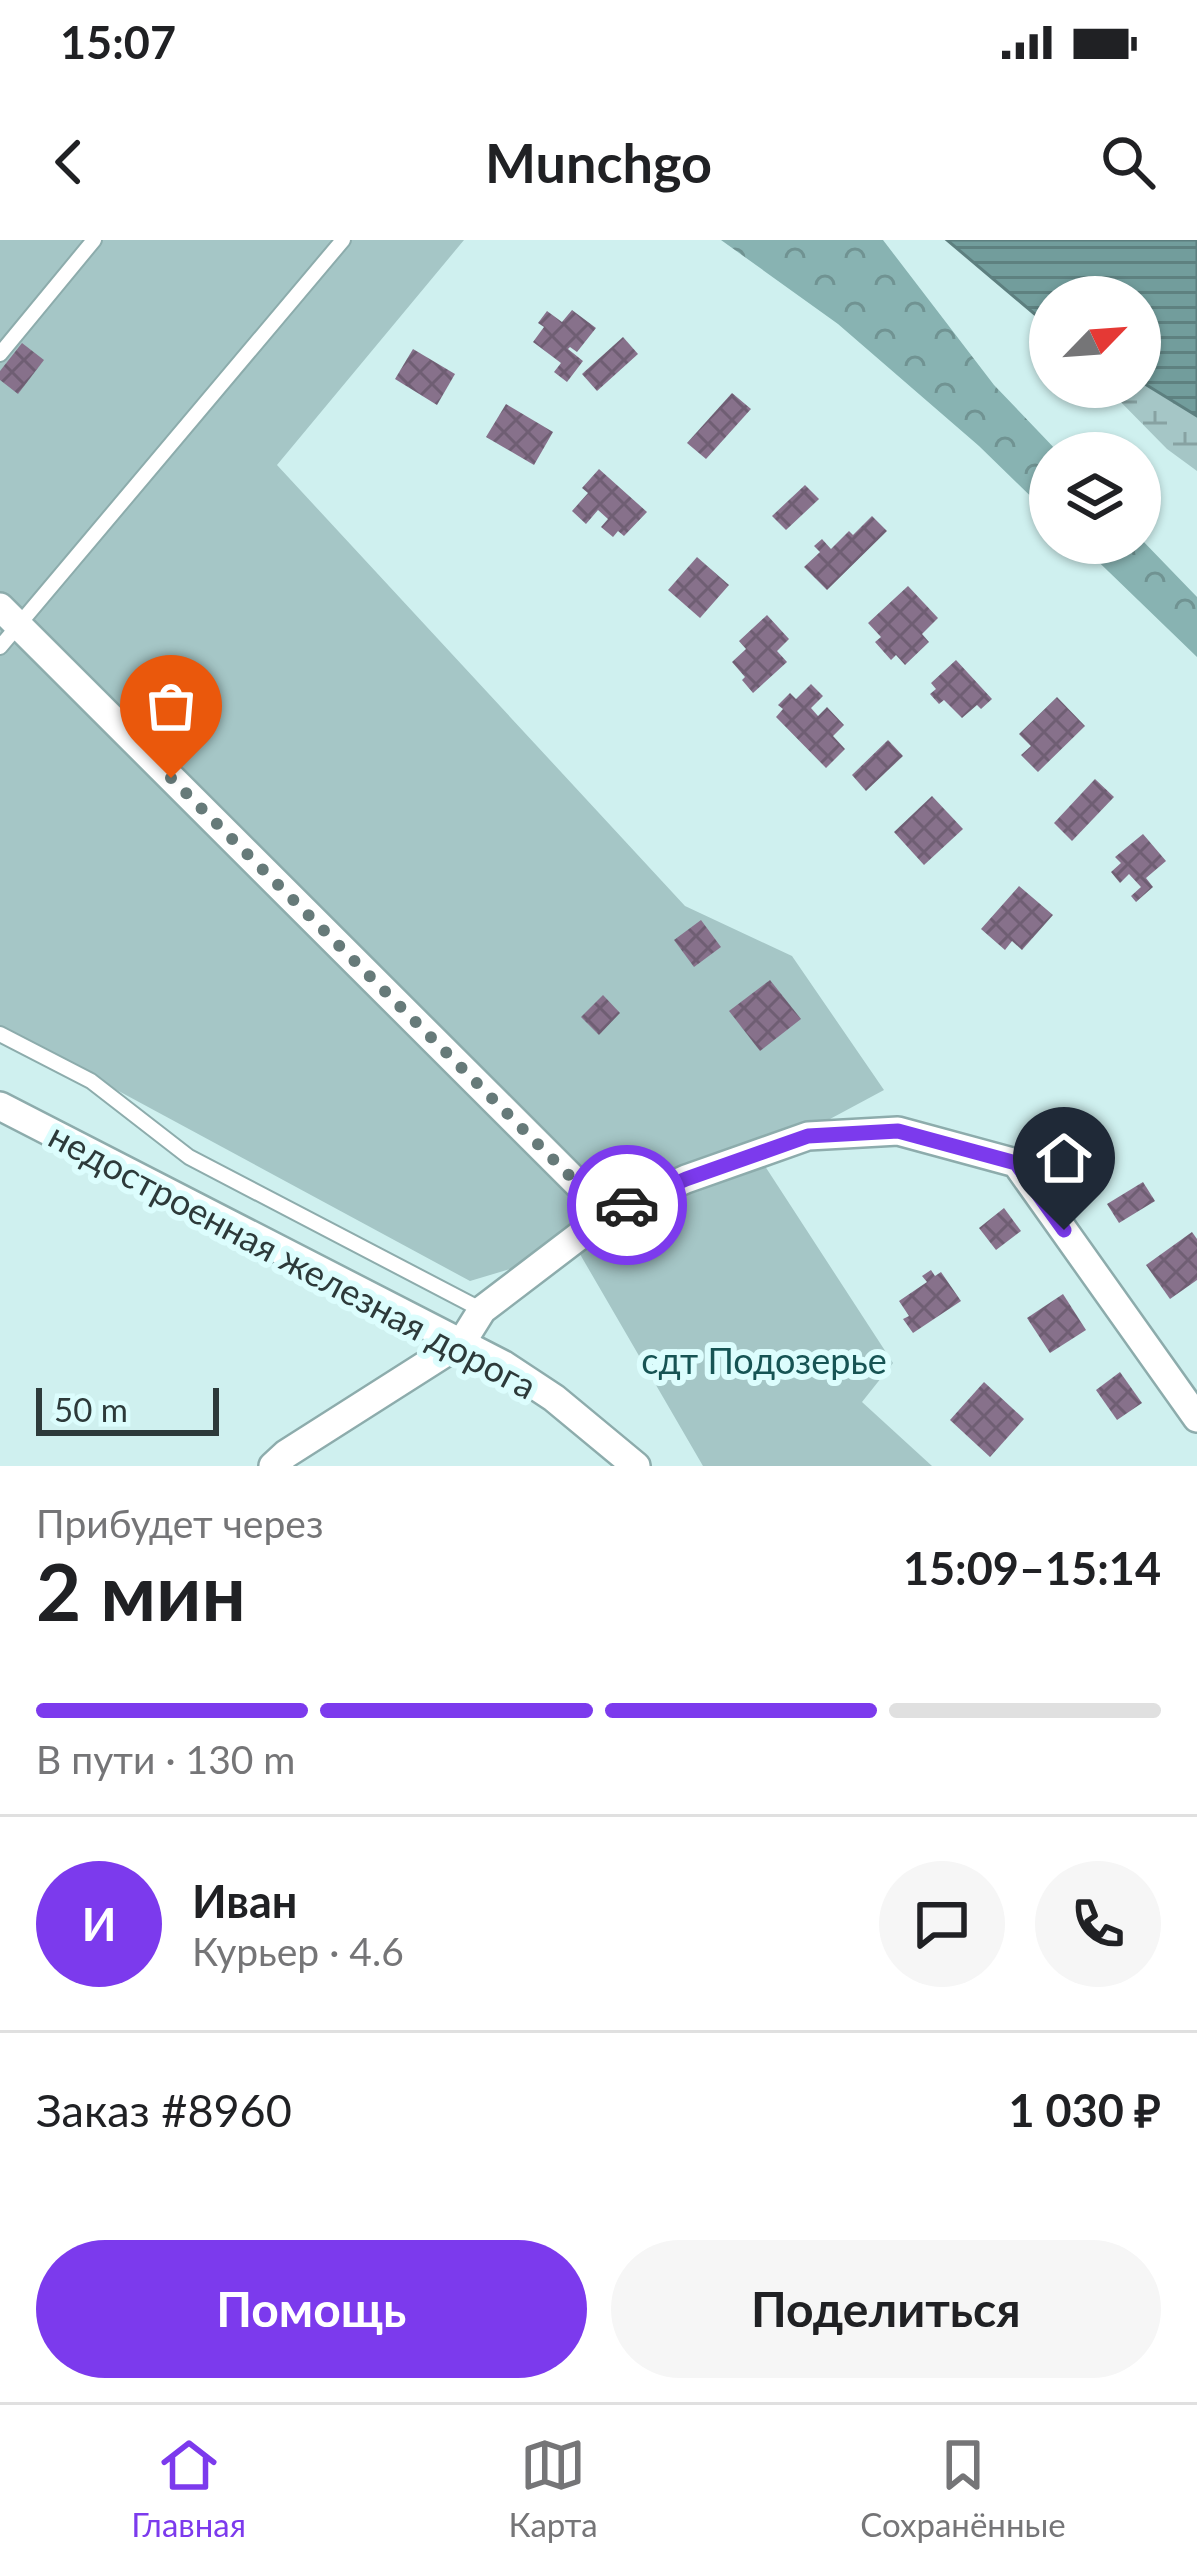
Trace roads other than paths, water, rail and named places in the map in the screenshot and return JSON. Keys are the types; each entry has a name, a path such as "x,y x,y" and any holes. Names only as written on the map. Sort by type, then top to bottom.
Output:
{"street":[{"path":"6,626 608,1214"},
{"name":"недостроенная железная дорога","path":"0,1106 504,1365 554,1398 636,1466"},
{"path":"273,1466 462,1342 482,1310 608,1214 686,1179 808,1136 898,1131 1016,1163 1197,1418"}],"lane":[{"path":"0,354 94,240"},
{"path":"6,626 343,240"},
{"path":"0,1034 91,1081 189,1157 482,1310"}],"park label":[{"name":"сдт Подозерье","path":"764,1360"}]}
